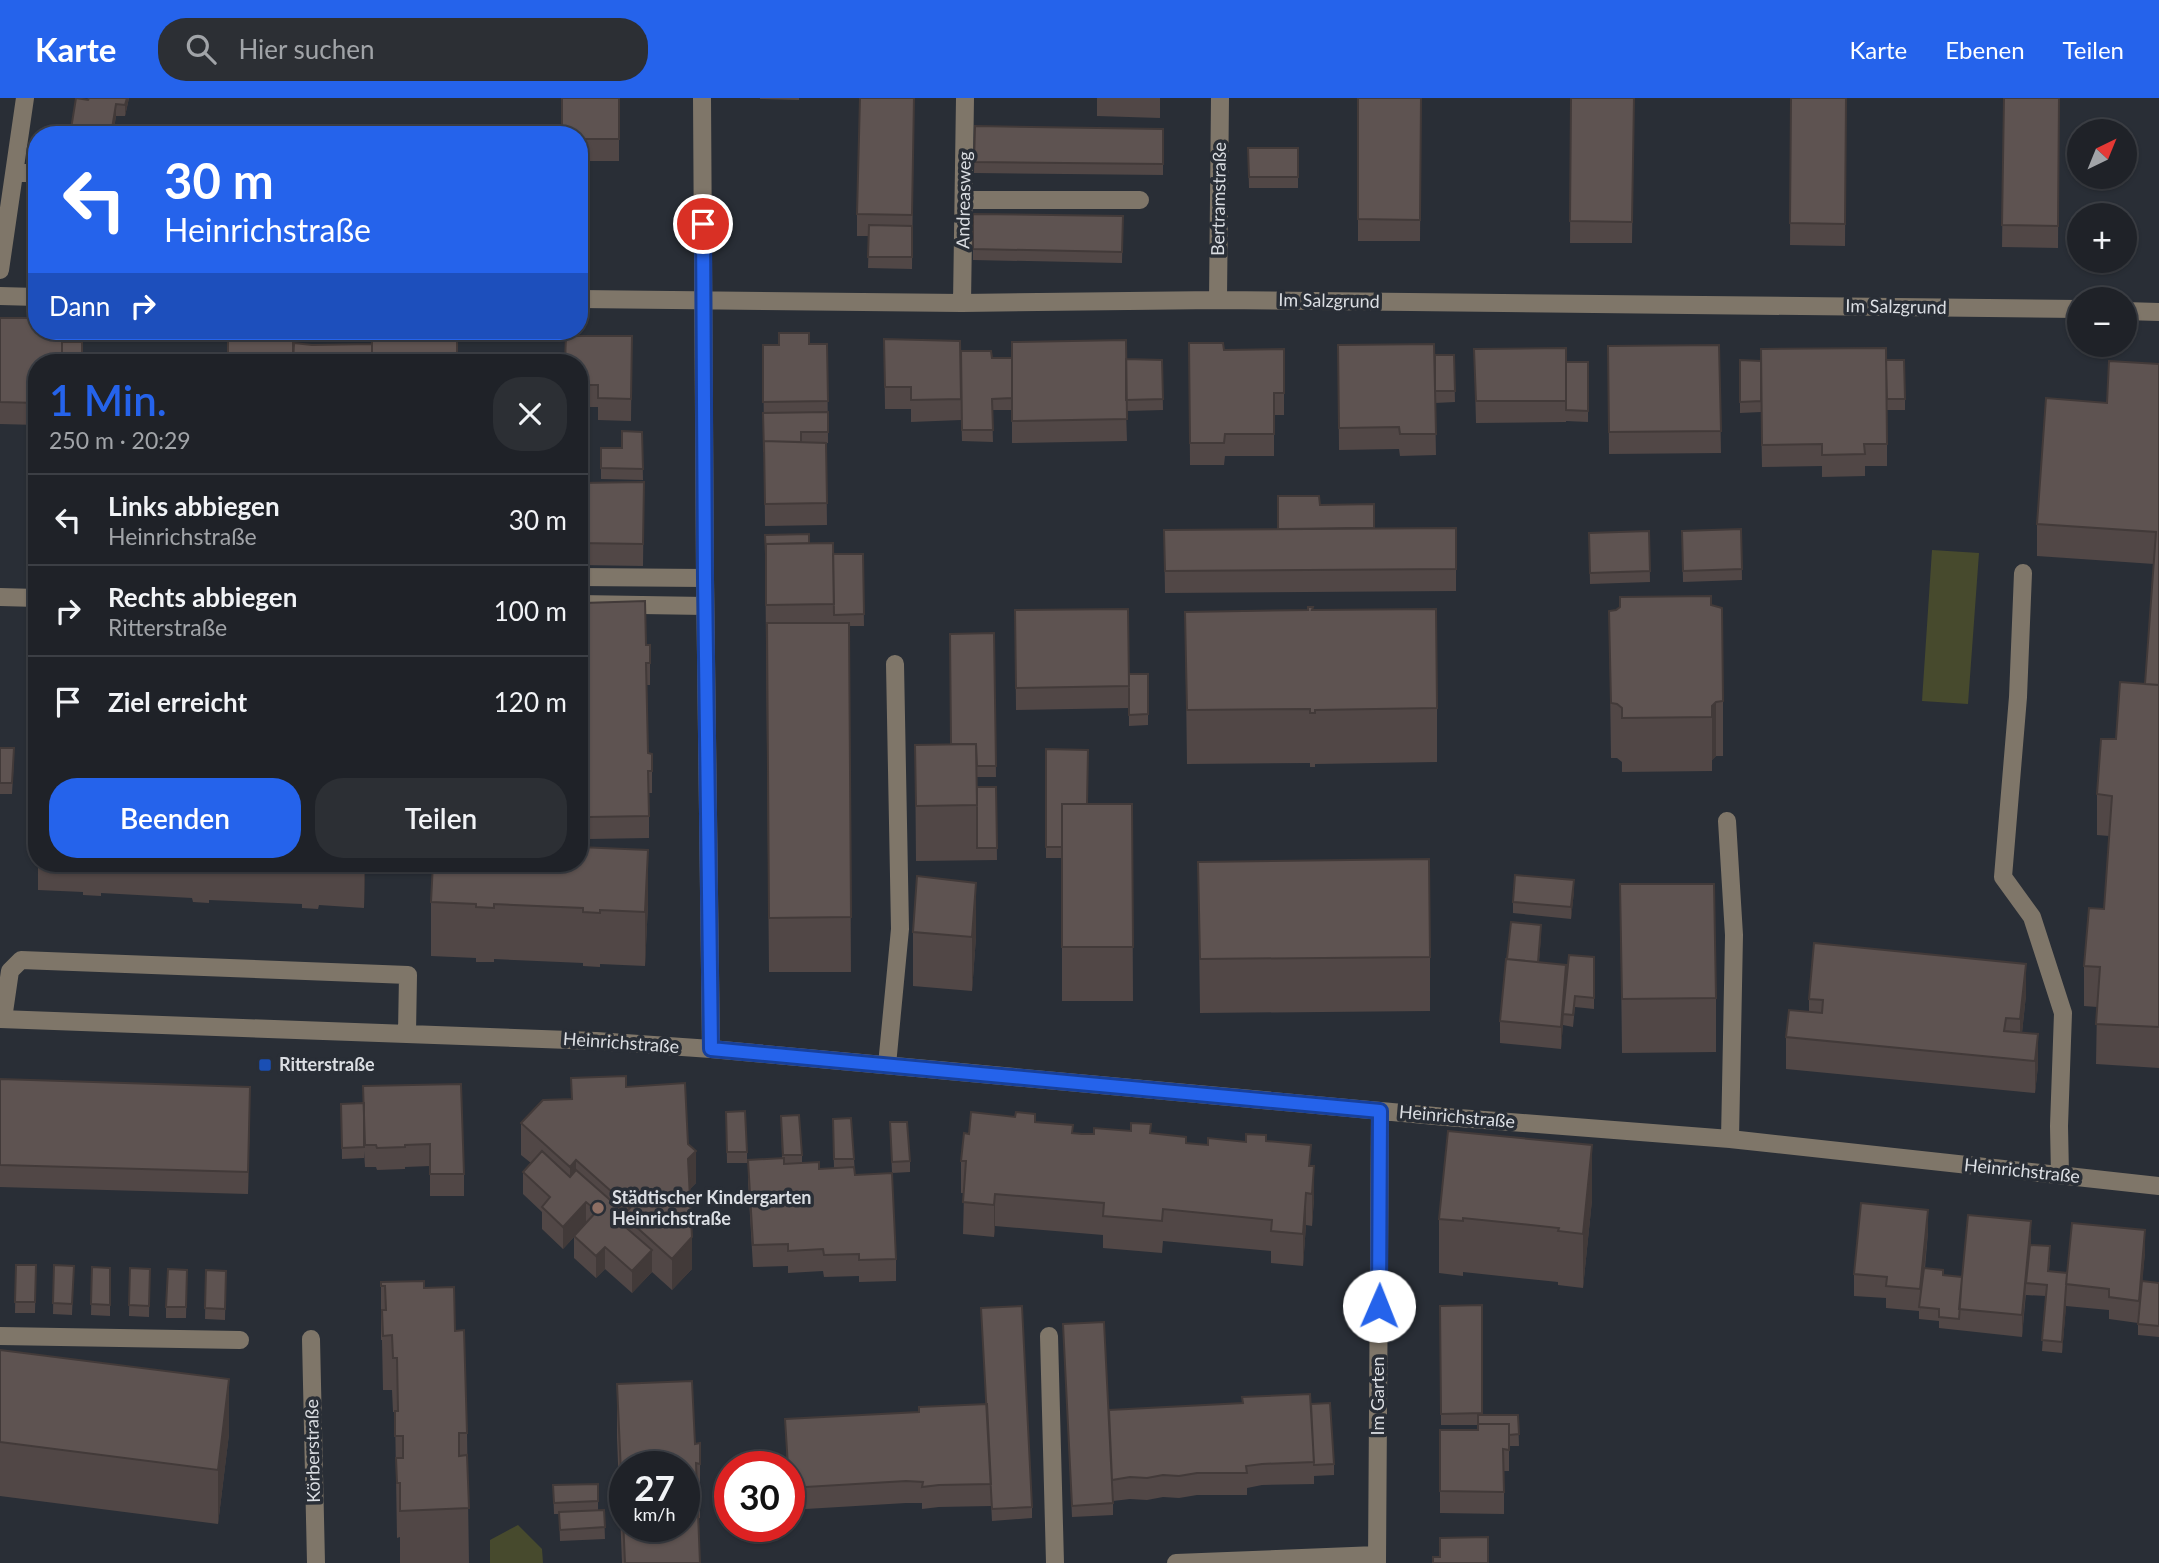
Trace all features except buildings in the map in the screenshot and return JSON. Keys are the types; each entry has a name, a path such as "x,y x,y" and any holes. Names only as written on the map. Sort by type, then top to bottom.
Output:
{"street":[{"path":"0,270 6,190 15,172 25,98"},
{"path":"702,98 711,1049"},
{"name":"Andreasweg","path":"962,303 965,98"},
{"name":"Bertramstraße","path":"1218,300 1220,98"},
{"path":"15,172 28,173"},
{"path":"964,200 1140,200"},
{"path":"0,296 28,297"},
{"name":"Im Salzgrund","path":"588,299 962,303 1218,300 2067,309"},
{"path":"2137,311 2159,312"},
{"path":"2023,573 2018,697 2003,877 2032,917 2063,1013 2060,1175"},
{"path":"588,577 705,578"},
{"path":"0,597 28,598"},
{"path":"588,604 705,606"},
{"path":"887,1065 900,929 895,663"},
{"path":"1727,821 1734,935 1730,1139"},
{"path":"1,1019 10,971 21,960 408,975 407,1033"},
{"name":"Heinrichstraße","path":"1,1019 407,1033 711,1049 1380,1111 1730,1139 2159,1186"},
{"name":"Im Garten","path":"1176,1563 1377,1559 1380,1111"},
{"path":"0,1336 240,1340"},
{"path":"1049,1336 1055,1563"},
{"name":"Körberstraße","path":"311,1339 316,1563"}],"green space":[{"path":"1932,550 1979,553 1968,704 1922,701"},
{"path":"518,1525 542,1549 543,1563 490,1563 490,1540"}],"place":[{"name":"Ritterstraße","path":"265,1065"},
{"name":"Städtischer Kindergarten Heinrichstraße","path":"598,1208"}],"route":[{"path":"703,224 711,1049 1380,1111 1379,1306"}]}
